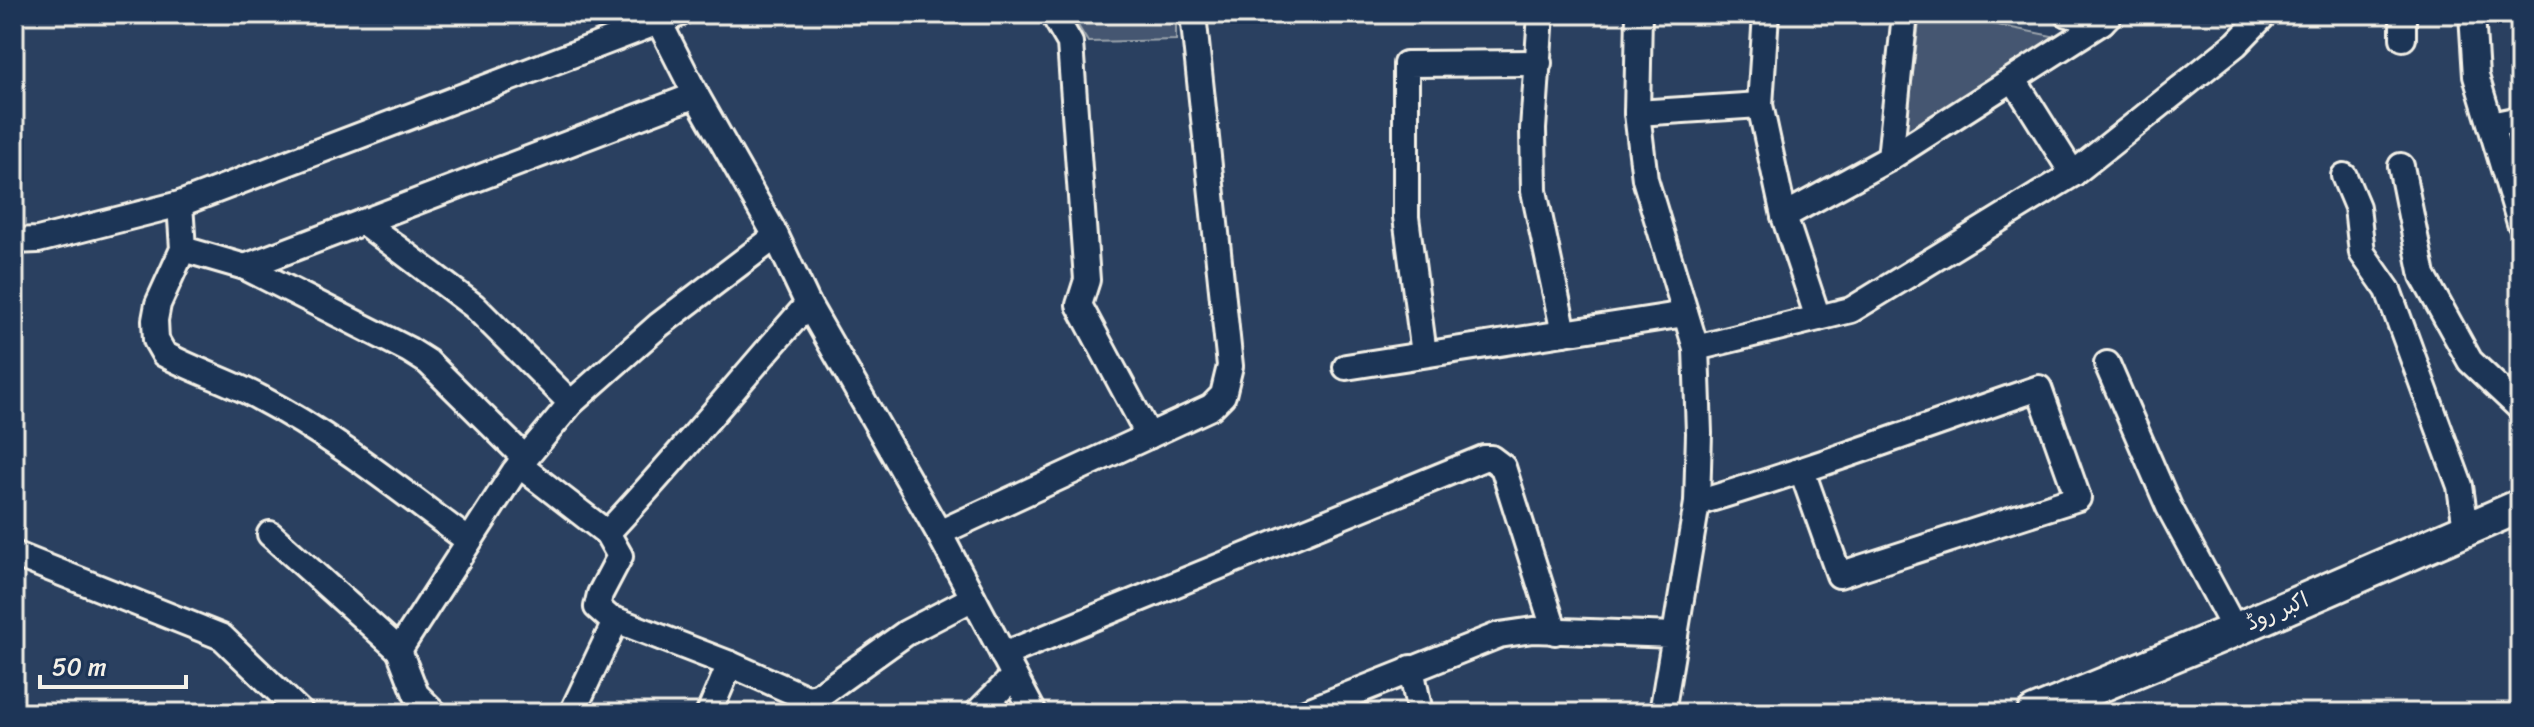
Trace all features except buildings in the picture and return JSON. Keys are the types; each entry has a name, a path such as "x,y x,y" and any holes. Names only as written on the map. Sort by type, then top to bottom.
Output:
{"main road":[{"name":"اکبر روڈ","path":"2034,713 2235,630 2466,529 2517,512"}],"street":[{"path":"1053,14 1070,43 1087,280 1079,305 1149,436"},
{"path":"939,533 1211,407 1223,395 1230,366 1193,14"},
{"path":"1541,14 1533,129 1534,191 1564,333"},
{"path":"1639,14 1637,113 1645,179 1696,348 1699,433 1697,503 1662,713"},
{"path":"1766,14 1760,105 1784,216 1818,318"},
{"path":"1890,158 1905,14"},
{"path":"2067,14 2106,18"},
{"path":"1696,348 1851,310 2073,174 2236,44 2265,14"},
{"path":"2472,14 2476,76 2520,223"},
{"path":"14,241 38,240 180,204 665,17 696,95 776,236 808,304 939,533 1034,713"},
{"path":"1784,216 1890,158 2106,18"},
{"path":"1424,354 1406,217 1406,64 1539,63"},
{"path":"2014,80 2073,174"},
{"path":"245,267 696,95"},
{"path":"1637,113 1760,105"},
{"path":"2491,125 2520,119"},
{"path":"2401,166 2423,276 2470,361 2520,408"},
{"path":"2344,176 2357,207 2362,253 2388,290 2460,486 2466,529"},
{"path":"180,204 183,249 158,304 155,320 156,340 164,354 259,397 340,446 469,541"},
{"path":"363,222 474,306 571,403"},
{"path":"399,650 522,462 571,403 659,325 776,236"},
{"path":"183,249 245,267 428,362 522,462 607,533 620,556 600,594 597,607 614,622"},
{"path":"607,533 808,304"},
{"path":"1346,367 1685,314"},
{"path":"2107,364 2169,507 2235,630"},
{"path":"1697,503 1802,471 2039,388 2078,498 1839,575 1802,471"},
{"path":"977,713 1009,666 1484,458 1491,458 1503,467 1555,632"},
{"path":"270,534 399,650 416,694 435,713"},
{"path":"14,554 222,637 301,713"},
{"path":"572,713 614,622 619,620 812,698 906,633 973,598"},
{"path":"1315,711 1411,668 1499,635 1533,630 1675,635"},
{"path":"709,713 730,664"},
{"path":"1411,668 1420,713"}],"shaded area":[{"path":"1071,14 1176,14 1176,40 1088,42"},
{"path":"1920,14 1943,14 2052,36 2051,52 1906,134"}]}
